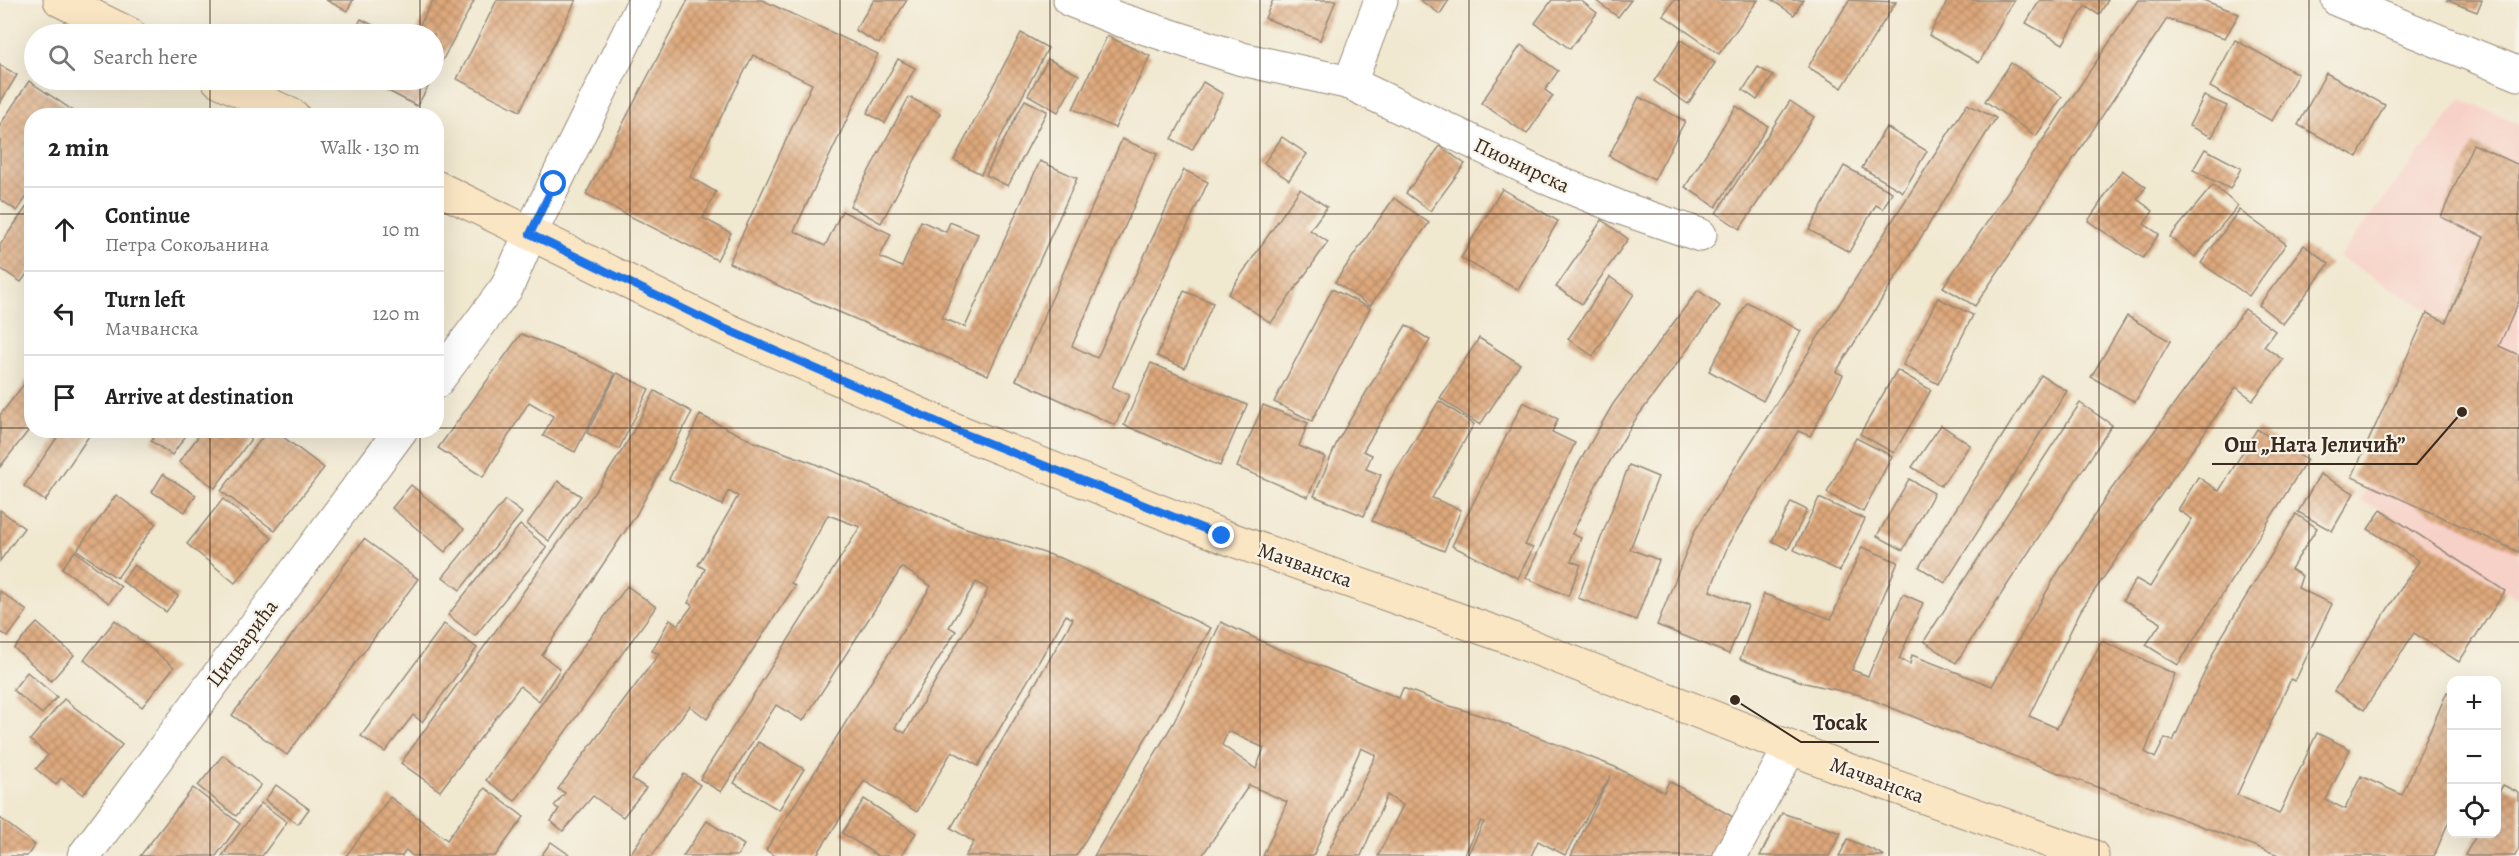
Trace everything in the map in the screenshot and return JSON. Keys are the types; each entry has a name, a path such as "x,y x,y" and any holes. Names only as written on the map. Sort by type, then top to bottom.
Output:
{"main road":[{"path":"60,0 109,24"},
{"path":"239,90 276,108"},
{"name":"Мачванска","path":"444,191 721,327 958,431 1222,536 1505,636 1790,748 2092,856"}],"street":[{"path":"444,371 507,287 530,234 645,0"},
{"name":"Пионирска","path":"1070,0 1118,19 1242,58 1350,83 1552,180 1621,208 1700,235"},
{"path":"1350,83 1382,0"},
{"path":"2338,0 2519,74"},
{"name":"Цицварића","path":"84,856 395,438"},
{"path":"1730,856 1790,748"}],"shaded area":[{"path":"2461,99 2519,124 2519,599 2381,510 2360,501 2451,323 2339,257"}],"building":[{"path":"326,0 353,0 347,11"},
{"path":"433,0 474,1 444,57 444,24 420,24"},
{"path":"497,0 576,0 520,111 457,79"},
{"path":"688,0 762,0 878,54 794,231 825,246 842,211 891,234 880,257 902,267 921,221 946,232 950,222 978,234 942,318 965,327 1040,161 1077,178 988,375 729,263 812,84 753,55 690,177 716,192 703,218 731,233 717,260 586,194"},
{"path":"874,0 907,0 879,44 855,30"},
{"path":"1273,0 1336,0 1320,40 1265,18"},
{"path":"1420,0 1449,0 1440,14"},
{"path":"1552,0 1580,0 1597,13 1570,49 1535,23"},
{"path":"1595,0 1631,0 1618,17"},
{"path":"1674,0 1758,0 1719,54 1663,15"},
{"path":"1772,0 1803,0 1794,15"},
{"path":"1849,0 1896,2 1842,88 1808,67"},
{"path":"1948,0 2014,0 1979,63 1929,35"},
{"path":"2040,0 2108,0 2099,15 2085,6 2063,44 2026,23"},
{"path":"2138,0 2203,0 2239,14 2225,38 2167,19 1975,306 1943,287"},
{"path":"2446,0 2482,0 2477,12"},
{"path":"361,19 371,24 358,24"},
{"path":"1021,33 1048,48 981,174 954,160"},
{"path":"1107,36 1150,56 1115,128 1073,109"},
{"path":"1681,40 1715,63 1688,104 1654,81"},
{"path":"2235,40 2298,74 2272,121 2210,87"},
{"path":"1521,45 1558,71 1545,90 1553,96 1527,134 1481,103"},
{"path":"898,59 915,68 885,123 867,113"},
{"path":"1048,59 1079,75 1058,112 1028,95"},
{"path":"2011,63 2062,97 2036,136 1985,101"},
{"path":"0,65 17,75 0,103"},
{"path":"1758,67 1773,76 1757,100 1743,90"},
{"path":"2326,73 2385,105 2357,157 2298,125"},
{"path":"1203,82 1223,94 1192,150 1172,139"},
{"path":"24,89 42,90 69,108 24,108 24,201 17,211 0,199 0,125"},
{"path":"386,90 426,90 417,106"},
{"path":"2204,96 2227,106 2212,137 2189,126"},
{"path":"909,97 940,113 881,223 850,206"},
{"path":"1639,97 1685,121 1654,180 1609,156"},
{"path":"1025,100 1047,111 1008,186 986,175"},
{"path":"1790,101 1814,117 1740,229 1716,213"},
{"path":"1967,104 1996,118 1836,372 1843,375 1810,436 1798,431 1729,543 1710,591 1748,606 1729,654 1657,625 1695,530"},
{"path":"1736,106 1768,126 1716,207 1685,187"},
{"path":"1886,127 1927,151 1903,192 1862,168"},
{"path":"1282,137 1307,154 1289,180 1264,163"},
{"path":"1122,139 1157,154 1072,346 1097,358 1184,170 1208,182 1112,387 1129,395 1115,425 1016,380"},
{"path":"2473,144 2519,165 2519,301 2499,346 2519,355 2519,552 2352,477 2427,313 2446,322 2484,237 2441,217"},
{"path":"1440,146 1465,164 1430,211 1406,193"},
{"path":"2205,149 2241,168 2230,189 2193,170"},
{"path":"1844,166 1892,192 1883,209 1876,205 1849,252 1809,230"},
{"path":"2122,170 2146,187 2137,199 2153,211 2144,224 2159,234 2143,258 2088,221"},
{"path":"2213,185 2238,206 2195,257 2170,237"},
{"path":"1300,189 1327,207 1310,230 1328,242 1271,323 1228,294"},
{"path":"1502,189 1558,221 1518,290 1461,258"},
{"path":"1394,198 1429,223 1370,306 1335,282"},
{"path":"24,210 24,278 21,282 0,268 0,245"},
{"path":"2239,210 2286,244 2249,296 2201,263"},
{"path":"1602,220 1628,239 1582,304 1556,287"},
{"path":"2304,245 2329,264 2283,324 2259,305"},
{"path":"1610,277 1634,294 1593,356 1568,339"},
{"path":"1332,289 1370,308 1312,421 1274,402"},
{"path":"1698,290 1720,306 1635,420 1598,481 1572,534 1581,538 1571,561 1581,565 1568,596 1526,578 1576,468 1613,404"},
{"path":"1184,291 1213,303 1185,368 1157,356"},
{"path":"1938,298 1973,315 1938,384 1903,365"},
{"path":"1747,302 1801,331 1763,401 1709,371"},
{"path":"2245,309 2275,331 2264,346 2283,360 2253,400 2236,387 2081,610 2029,716 2057,728 2102,641 2175,674 2145,752 2155,758 2165,738 2173,741 2219,641 2296,514 2317,528 2291,569 2302,576 2298,588 2332,604 2295,681 2291,679 2237,795 2279,814 2317,733 2350,749 2326,800 2345,809 2361,776 2402,795 2447,692 2447,825 2434,856 2281,856 1971,740 1860,695 1805,683 1740,659 1764,594 1831,619 1862,547 1898,562 1852,670 1868,676 1903,594 1923,603 1899,659 1910,664 1912,655 1992,686 2058,572 2110,491"},
{"path":"2127,316 2170,341 2135,402 2091,377"},
{"path":"1406,325 1430,340 1363,451 1372,455 1366,469 1381,475 1364,516 1314,496 1338,440"},
{"path":"521,334 583,358 615,374 575,452 543,436 553,416 529,402 483,477 438,448"},
{"path":"1479,338 1520,364 1480,425 1440,398"},
{"path":"1151,363 1247,405 1220,466 1124,425"},
{"path":"1897,370 1931,390 1894,453 1860,434"},
{"path":"617,373 649,389 619,449 587,433"},
{"path":"2041,375 2067,391 1945,583 1919,567"},
{"path":"24,384 24,436 0,467 0,415"},
{"path":"655,391 692,412 636,515 542,655 560,669 539,701 520,686 440,791 401,763 597,489 625,446"},
{"path":"1439,401 1474,424 1432,498 1461,510 1444,551 1372,521 1390,480"},
{"path":"1523,402 1558,419 1552,432 1575,443 1525,545 1533,548 1518,578 1452,546"},
{"path":"2080,403 2112,425 1956,663 1924,641"},
{"path":"1263,405 1308,423 1299,446 1325,457 1308,497 1237,467"},
{"path":"700,415 752,441 813,463 963,527 1063,559 1211,628 1076,856 965,856 974,842 951,828 1073,619 1066,615 978,766 952,751 917,812 864,781 816,856 775,856 766,850 931,586 902,567 803,721 776,705 721,792 700,779 860,527 828,515 791,583 795,586 707,719 690,706 632,779 646,788 623,817 593,796 563,831 551,821 559,809 554,806 565,793 558,789 659,654 652,651 670,619 678,625 693,605 688,603 705,569 698,565 738,496 728,491 722,505 669,479","holes":["976,582 988,589 905,733 895,728 956,631 949,627"]},
{"path":"1941,425 1970,445 1941,486 1912,467"},
{"path":"2257,429 2307,460 2178,665 2146,645 2161,623 2123,600 2136,579 2150,587 2192,519 2178,510 2198,477 2219,491"},
{"path":"57,438 88,438 45,501 24,486"},
{"path":"153,438 184,438 172,455 151,441"},
{"path":"197,438 251,439 215,488 179,462"},
{"path":"262,438 285,438 324,468 275,531 221,491"},
{"path":"1856,438 1892,456 1863,512 1827,493"},
{"path":"1629,465 1658,477 1630,549 1659,560 1636,620 1578,598"},
{"path":"163,474 196,495 185,512 152,492"},
{"path":"2320,474 2354,493 2332,531 2298,512"},
{"path":"1909,479 1934,493 1903,550 1877,536"},
{"path":"558,481 581,496 549,541 527,524"},
{"path":"411,485 464,529 445,552 392,508"},
{"path":"116,495 156,523 117,578 77,550"},
{"path":"1819,498 1865,519 1840,571 1794,550"},
{"path":"223,499 272,538 235,583 187,544"},
{"path":"505,500 522,513 460,590 443,577"},
{"path":"1791,502 1807,510 1788,549 1772,541"},
{"path":"0,510 24,528 0,561"},
{"path":"2381,510 2505,591 2459,662 2414,633 2364,710 2334,691 2419,561 2368,529"},
{"path":"520,525 547,547 475,636 448,615"},
{"path":"364,539 418,579 287,755 232,715"},
{"path":"75,551 121,587 109,603 62,568"},
{"path":"134,565 178,596 166,612 122,581"},
{"path":"627,586 656,607 515,801 486,780"},
{"path":"0,591 27,611 8,637 0,631"},
{"path":"115,620 174,667 142,707 84,660"},
{"path":"1221,622 1276,648 1399,698 1403,688 1492,719 1615,767 1664,792 1669,781 1742,822 1723,856 1571,856 1611,775 1565,855 1538,841 1531,856 1467,856 1484,822 1481,821 1464,856 1378,856 1403,805 1387,795 1361,856 1326,856 1376,755 1361,748 1313,856 1263,856 1287,802 1249,785 1202,856 1094,856 1174,722","holes":["1228,731 1264,748 1256,769 1222,745"]},
{"path":"37,623 74,655 51,681 14,648"},
{"path":"444,624 477,648 422,722 413,715 385,752 361,736"},
{"path":"27,672 57,697 42,714 13,690"},
{"path":"64,699 122,745 83,795 61,778 56,785 36,769 48,755 30,740"},
{"path":"758,742 804,769 779,810 734,783"},
{"path":"223,755 261,785 236,816 198,786"},
{"path":"684,774 700,785 652,856 629,856"},
{"path":"276,785 309,809 298,824 265,800"},
{"path":"2503,785 2519,793 2519,848 2515,856 2465,855 2475,838 2501,838 2501,788"},
{"path":"193,788 240,824 216,856 140,856"},
{"path":"485,788 524,817 495,856 413,856 406,850 402,856 346,856 390,797 447,840"},
{"path":"864,799 916,833 901,856 878,856 842,833"},
{"path":"261,803 287,822 262,856 222,856"},
{"path":"1782,813 1841,833 1829,856 1760,856"},
{"path":"0,818 35,845 27,856 0,856"},
{"path":"707,821 744,845 737,856 683,856"},
{"path":"1848,839 1875,851 1885,856 1839,856"},
{"path":"551,842 571,856 541,856"}],"place":[{"name":"Ош „Ната Јеличић”","path":"2462,412"},
{"name":"Tocak","path":"1735,700"}],"route":[{"path":"554,184 530,234 721,327 958,431 1222,536"}]}
